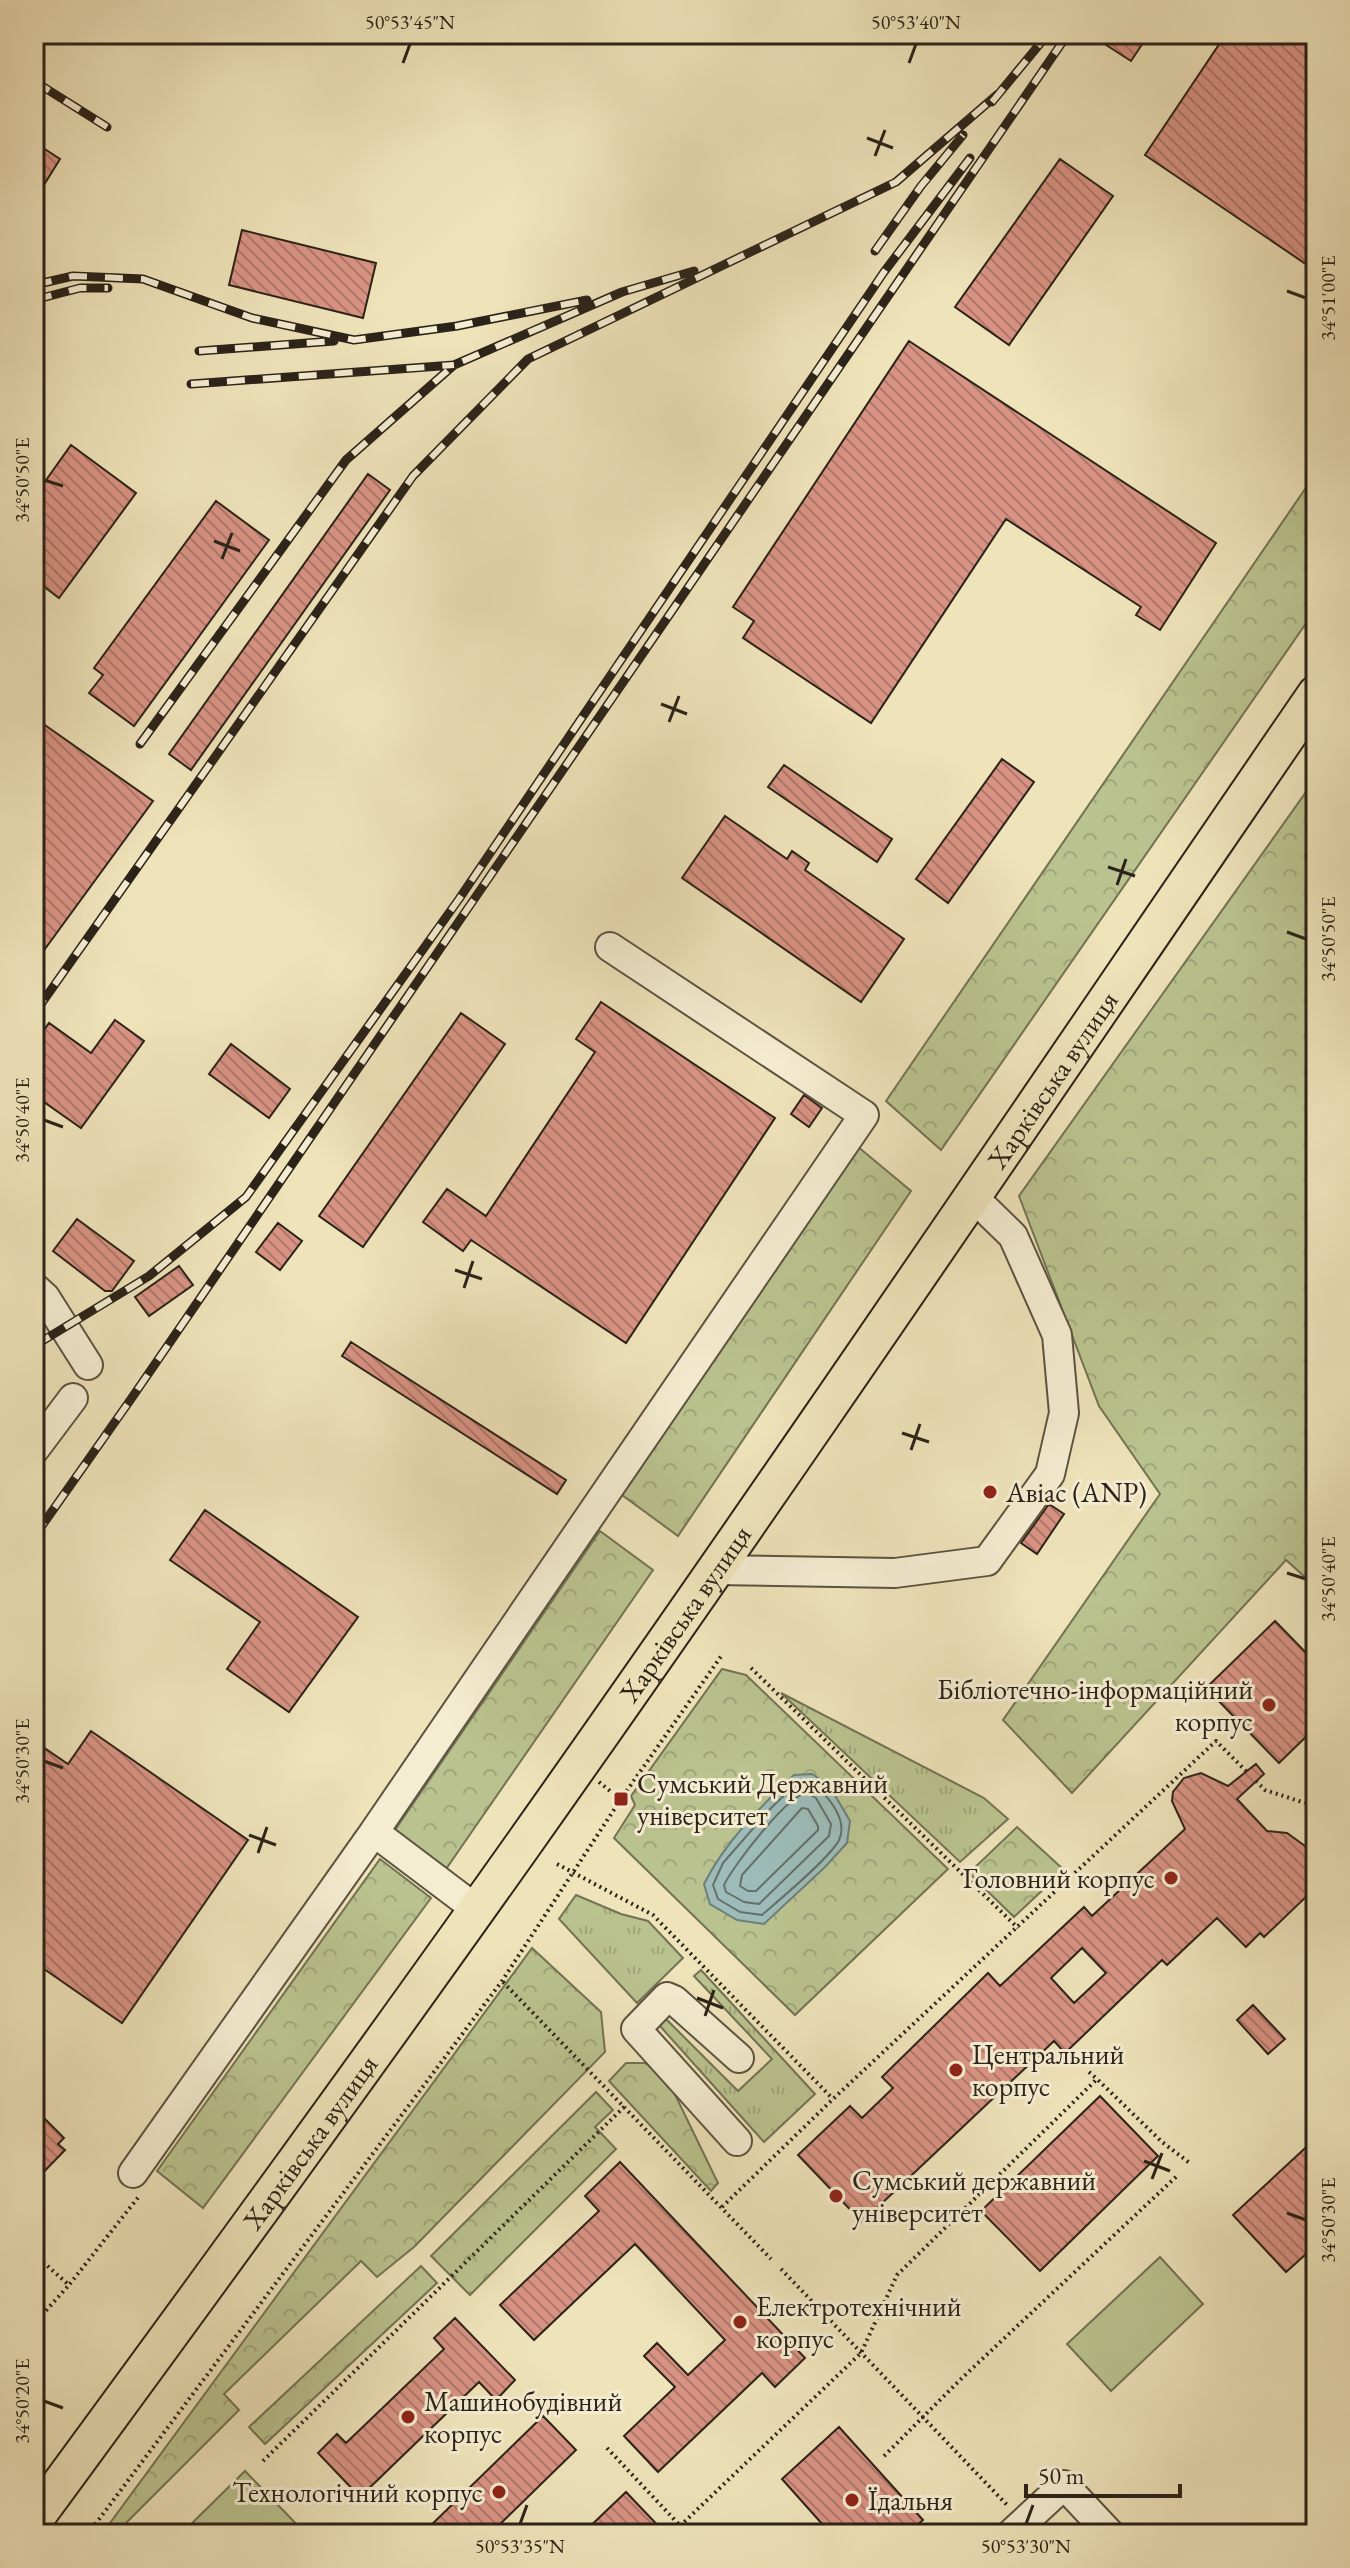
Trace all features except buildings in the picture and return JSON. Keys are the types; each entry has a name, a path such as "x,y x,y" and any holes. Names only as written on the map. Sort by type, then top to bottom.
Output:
{"main road":[{"name":"Харківська вулиця","path":"34,2520 476,1909 714,1570 1316,694"}],"street":[{"path":"141,2179 864,1115 610,947"},
{"path":"714,1570 895,1573 987,1561 1050,1474 1064,1413 1057,1335 1013,1236 972,1196"},
{"path":"40,1292 88,1365"},
{"path":"34,1450 73,1398"},
{"path":"374,1832 476,1909"},
{"path":"737,2141 636,2029 667,1997 739,2058"},
{"path":"1018,2528 1064,2485 1110,2534"}],"path":[{"path":"88,2534 502,1981 573,1871 722,1655"},
{"path":"751,1668 1018,1928"},
{"path":"722,2207 1216,1741 1246,1771"},
{"path":"1256,1781 1265,1790 1305,1803"},
{"path":"557,1864 653,1915 833,2099"},
{"path":"502,1981 771,2259"},
{"path":"1089,2072 1162,2142 1191,2164"},
{"path":"680,2526 861,2353 897,2275 1097,2079"},
{"path":"263,2461 625,2106"},
{"path":"884,2456 922,2416 1178,2175"},
{"path":"34,2324 69,2285 141,2179"},
{"path":"34,2254 69,2285"},
{"path":"781,2269 922,2416 1018,2528"},
{"path":"607,2448 688,2534"}],"green space":[{"path":"1316,473 1316,609 941,1150 886,1101"},
{"path":"1316,778 1316,1587 1286,1560 1072,1793 1003,1720 1160,1494 1099,1406 1019,1196"},
{"path":"857,1146 911,1191 678,1536 622,1495"},
{"path":"600,1531 653,1570 446,1869 395,1830"},
{"path":"722,1669 746,1675 948,1869 795,2015 614,1838 635,1805 631,1796"},
{"path":"781,1693 984,1798 1008,1819 960,1862"},
{"path":"1017,1827 1064,1870 1014,1917 969,1873"},
{"path":"380,1859 431,1898 203,2208 157,2171"},
{"path":"576,1895 621,1914 648,1921 683,1958 637,2003 559,1919"},
{"path":"532,1948 601,2012 605,2052 414,2247 377,2277 361,2261 224,2394 239,2410 115,2534 102,2534"},
{"path":"701,1970 815,2094 764,2142 651,2016 666,2019 738,2091 772,2059 694,1976"},
{"path":"626,2063 645,2063 667,2078 718,2183 711,2191 609,2081"},
{"path":"596,2092 613,2110 595,2127 616,2149 470,2295 431,2256"},
{"path":"1160,2257 1203,2304 1111,2391 1067,2344"},
{"path":"421,2266 437,2283 265,2444 249,2427"},
{"path":"245,2471 306,2534 181,2534"}],"water":[{"path":"812,1774 829,1785 850,1821 847,1843 764,1924 737,1920 710,1904 704,1884 733,1839 794,1775"}],"railway":[{"path":"992,102 1048,34"},
{"path":"34,1537 1068,34"},
{"path":"34,81 107,127"},
{"path":"34,1014 413,476 528,359 896,182 998,94"},
{"path":"875,251 921,186 963,135"},
{"path":"34,1346 149,1276 246,1197 459,899 884,272 970,158"},
{"path":"140,744 346,460 454,365 622,292 694,271"},
{"path":"34,285 73,276 143,279 252,318 354,340 457,326 587,300"},
{"path":"34,300 80,288 108,288"},
{"path":"199,351 334,341"},
{"path":"191,384 454,365"}],"place":[{"name":"Авіас (ANP)","path":"990,1492"},
{"name":"Бібліотечно-інформаційний корпус","path":"1269,1705"},
{"name":"Сумський Державний університет","path":"621,1799"},
{"name":"Головний корпус","path":"1171,1878"},
{"name":"Центральний корпус","path":"956,2070"},
{"name":"Сумський державний університет","path":"836,2196"},
{"name":"Електротехнічний корпус","path":"740,2322"},
{"name":"Машинобудівний корпус","path":"408,2417"},
{"name":"Технологічний корпус","path":"499,2492"},
{"name":"Їдальня","path":"852,2500"}]}
